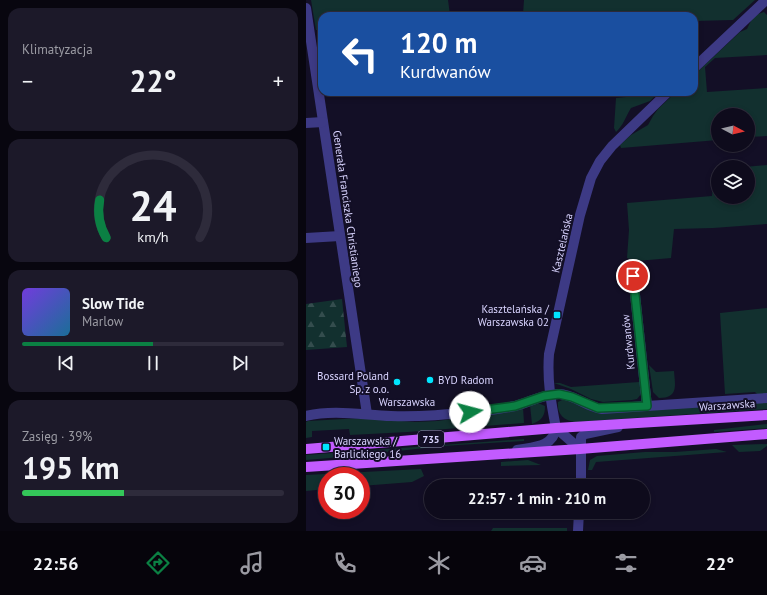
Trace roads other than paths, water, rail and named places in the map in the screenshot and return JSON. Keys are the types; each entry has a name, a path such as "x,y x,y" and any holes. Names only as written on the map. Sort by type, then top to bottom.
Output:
{"main road":[{"name":"Warszawska","path":"306,449 556,428 767,415"},
{"name":"735","path":"306,467 580,449 767,434"}],"street":[{"path":"698,64 766,0"},
{"name":"Generała Franciszka Christianiego","path":"306,8 318,84"},
{"name":"Generała Franciszka Christianiego","path":"320,96 367,414"},
{"name":"Kasztelańska","path":"556,428 549,395 548,367 552,336 580,215 591,178 600,161 612,146 664,96"},
{"path":"306,123 324,122"},
{"path":"306,238 340,236"},
{"name":"Kurdwanów","path":"633,276 647,406"},
{"name":"Warszawska","path":"306,416 329,414 399,416 470,412 515,406 549,395 559,394 567,395 593,407 602,408 767,398"},
{"path":"581,479 581,437 585,434 637,423"},
{"path":"494,455 545,444 554,437 556,428 580,449"},
{"path":"578,531 579,519"}],"place":[{"name":"Kasztelańska / Warszawska 02","path":"557,315"},
{"name":"BYD Radom","path":"430,380"},
{"name":"Bossard Poland Sp. z o.o.","path":"397,382"},
{"name":"Warszawska / Barlickiego 16","path":"326,447"}]}
